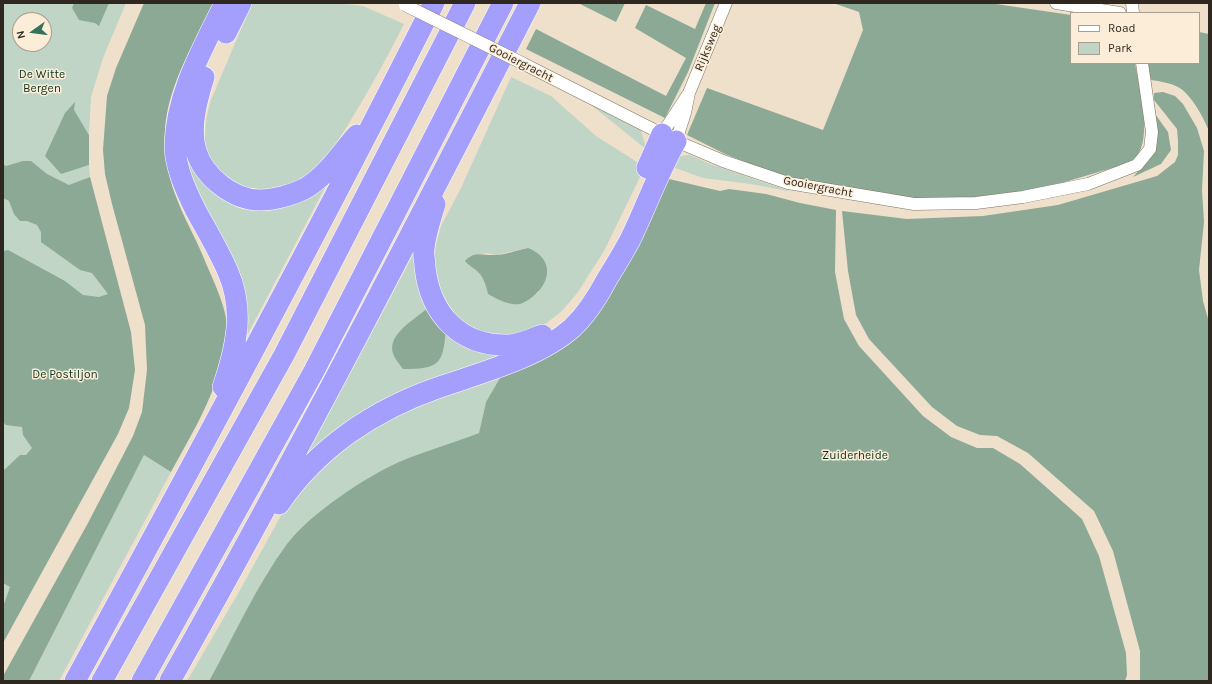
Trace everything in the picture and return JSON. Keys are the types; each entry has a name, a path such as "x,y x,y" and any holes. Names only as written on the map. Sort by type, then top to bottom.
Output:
{"highway":[{"path":"203,446 236,344 238,320 236,298 229,273 189,196 180,173 175,146 179,109 192,72 225,3"},
{"path":"241,3 205,74 196,101 193,127 196,151 204,169 220,185 241,196 260,200 287,196 305,188 323,175 383,104"},
{"path":"75,681 203,446 383,104 434,3"},
{"path":"102,681 284,355 465,3"},
{"path":"142,681 314,371 503,3"},
{"path":"170,681 233,570 448,164 530,3"},
{"path":"448,164 424,249 427,283 438,311 448,323 457,330 477,340 494,344 511,345 544,334 559,325 572,312 594,281 619,237 669,138"},
{"path":"233,570 251,548 282,500 300,477 330,447 354,429 383,410 408,399 474,377 536,351 559,338 573,327 603,287 630,240 662,167 669,138"}],"street":[{"name":"Rijksweg","path":"669,138 676,109 689,93 726,3"},
{"path":"1056,3 1114,12"},
{"name":"Gooiergracht","path":"403,4 669,138 723,161 788,183 914,204 976,203 1023,197 1088,184 1137,165 1150,149 1152,132 1142,64"}],"green space":[{"name":"De Postiljon","path":"3,3 126,3 103,58 91,97 89,135 83,126 82,167 89,165 90,177 84,179 122,337 3,629"},
{"path":"74,3 109,3 99,26 95,23 79,20 72,8"},
{"path":"144,3 215,3 180,72 172,94 167,117 165,140 168,166 175,194 216,287 226,316 227,333 224,352 220,370 206,406 171,472 144,455 29,681 3,681 3,676 88,523 133,436 142,412 147,370 145,325 112,204 105,174 103,150 107,96 116,68"},
{"path":"252,3 336,3 363,6 404,24 361,102 329,153 314,170 302,179 289,186 268,190 241,189 225,179 214,169 209,161 205,141 205,130 211,100"},
{"path":"578,3 625,3 616,22"},
{"path":"706,3 715,3 688,72 665,118 526,49 536,29 666,96 686,58 635,28 646,5 695,29"},
{"path":"833,3 989,3 1070,15 1070,64 1135,64 1142,98 1144,125 1144,137 1141,148 1136,157 1122,165 1018,196 916,201 819,186 773,173 725,154 687,135 707,88 823,130 863,30 859,12"},
{"path":"1200,32 1209,34 1209,131 1196,107 1183,90 1172,84 1151,80 1147,64 1200,64"},
{"path":"511,77 551,96 596,136 645,167 604,251 578,292 562,311 544,325 507,338 476,332 455,317 437,285 434,260 436,245 441,226 461,188","holes":["528,248 539,292 520,303 514,304 488,294 484,280 469,256 487,253 496,255"]},
{"path":"1163,92 1175,96 1183,104 1197,128 1204,151 1202,190 1204,222 1199,270 1203,301 1209,322 1209,681 1140,681 1140,651 1113,551 1094,511 1028,453 997,436 980,435 957,426 932,407 869,339 856,315 848,271 842,211 907,219 983,216 1058,205 1157,176 1175,162 1178,155 1177,129 1154,100 1154,93"},
{"path":"585,100 640,128 647,150"},
{"path":"75,102 74,110 89,135 89,165 61,174 45,156 65,113"},
{"path":"1155,114 1168,132 1171,150 1161,164 1133,177 1149,159"},
{"path":"181,148 187,155 195,173 218,196 328,182 244,341 209,221"},
{"path":"690,155 710,164 792,192 751,184 703,178 670,166 671,162 681,156"},
{"name":"De Postiljon","path":"23,161 31,161 47,174 69,185 90,177 131,332 135,370 129,408 118,434 3,643 3,607 10,587 3,583 3,471 20,455 26,455 32,448 23,435 22,427 6,425 3,422 3,251 8,250 65,281 83,295 99,297 108,294 92,273 80,270 41,242 41,232 37,225 27,221 20,221 14,214 9,201 3,198 3,164 6,166"},
{"name":"Zuiderheide","path":"669,179 720,191 729,189 766,194 836,210 835,272 844,319 859,346 923,416 951,437 977,448 993,448 1020,464 1082,519 1099,556 1126,653 1127,675 1125,681 209,681 265,577 297,532 339,497 370,477 399,462 479,433 486,402 504,371 553,349 666,180"},
{"path":"423,236 430,306 422,315 410,321 520,349 464,372 295,477"},
{"path":"528,248 536,252 546,264 546,278 538,292 520,304 507,303 488,294 480,274 465,261 472,256 479,254 499,255"},
{"path":"430,306 446,329 441,357 432,366 415,369 403,369 394,356 392,348 394,341 404,327"},
{"path":"504,371 486,402 479,433 377,474 344,494 314,518 288,543 267,573 209,681 187,681 240,590 290,499 351,442 405,410"},
{"path":"144,455 171,472 59,681 29,681"}],"park label":[{"name":"De Witte Bergen","path":"42,82"}]}
